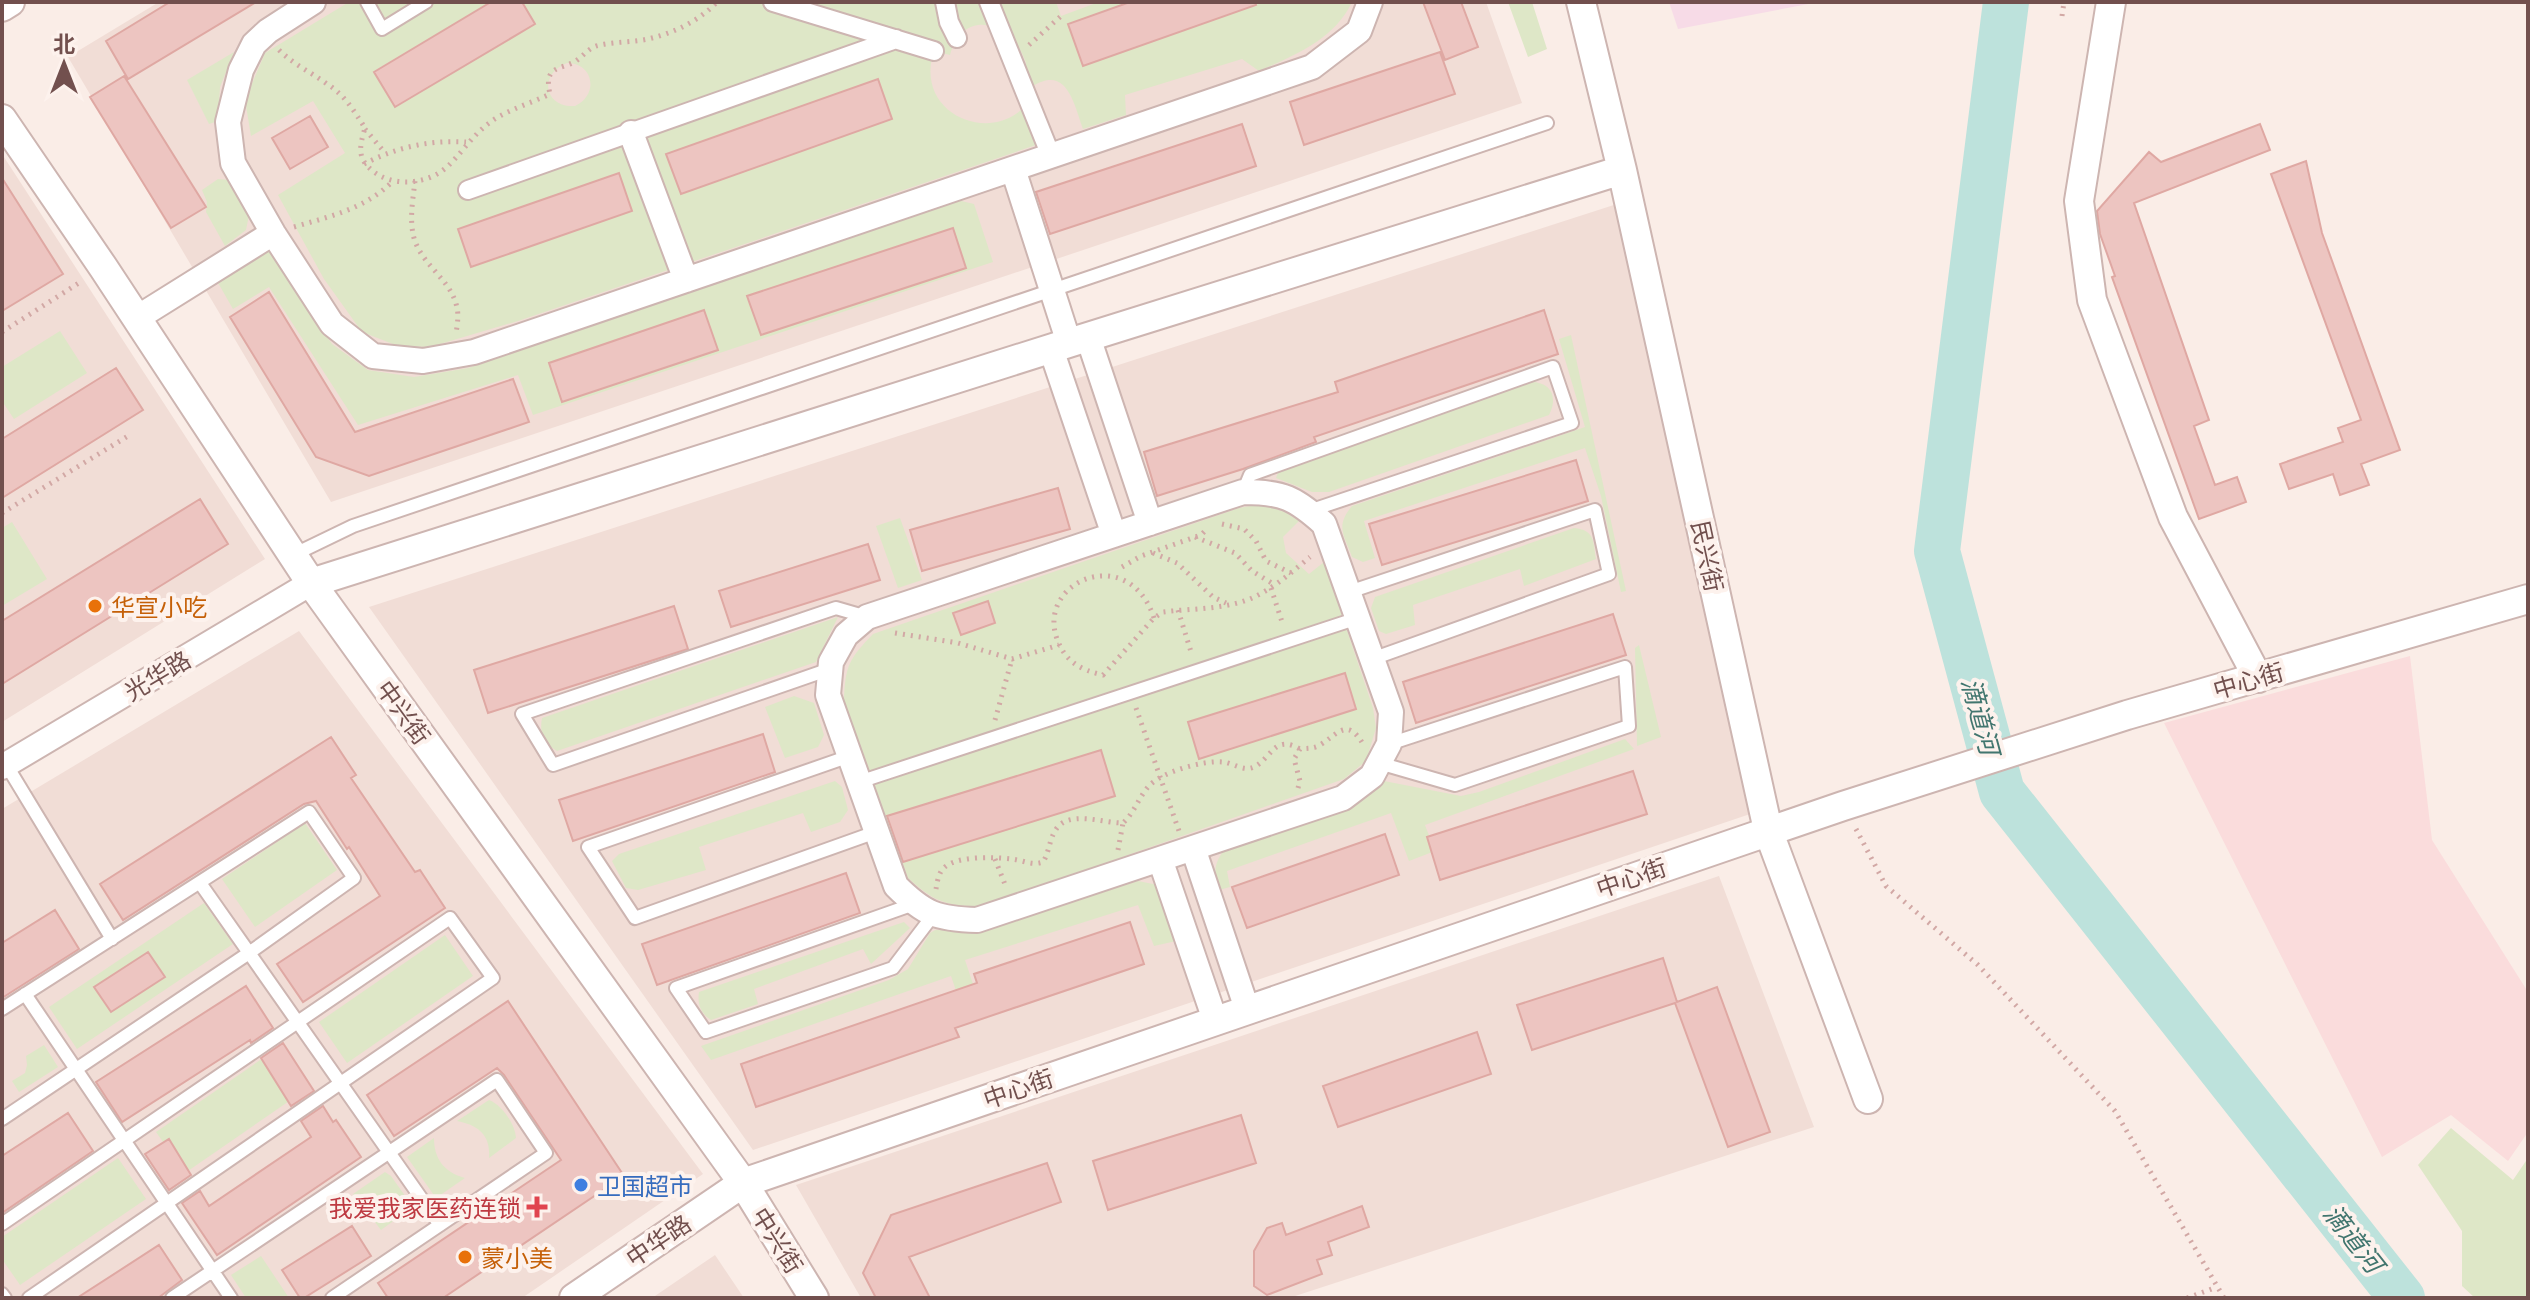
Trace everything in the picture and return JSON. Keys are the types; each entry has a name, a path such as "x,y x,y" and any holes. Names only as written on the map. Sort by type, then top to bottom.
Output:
{"street":[{"path":"2,7 10,2"},
{"path":"313,2 268,31 254,44 241,70 228,122 233,163 273,233 332,324 373,356 423,361 474,352 1312,67 1359,31 1370,2"},
{"path":"773,2 806,7 934,51"},
{"path":"945,2 949,22 957,38"},
{"path":"989,2 1051,156"},
{"name":"民兴街","path":"1581,2 1622,170 1768,830 1868,1099"},
{"path":"2111,2 2079,201 2092,300 2173,517 2258,678"},
{"path":"468,190 896,39"},
{"name":"中兴街","path":"2,119 311,583 743,1183 814,1298"},
{"path":"631,133 686,280"},
{"path":"1013,169 1069,343 1114,535"},
{"path":"311,583 1622,170"},
{"path":"137,318 273,233"},
{"path":"1069,343 1150,523"},
{"path":"1243,492 1272,492 1301,504 1324,524 1391,712 1384,754 1372,776 1343,798 977,920 947,919 924,909 896,886 828,695 831,662 846,635 867,617 1150,523 1243,492"},
{"name":"光华路","path":"3,763 311,583"},
{"name":"中心街","path":"743,1183 1768,830 2127,715 2528,599"},
{"path":"1189,849 1247,1009"},
{"path":"1160,859 1215,1020"},
{"name":"中华路","path":"574,1298 743,1183"}],"lane":[{"path":"367,2 382,29 426,2"},
{"path":"293,555 353,526 1547,123"},
{"path":"1243,492 1250,475 1553,367 1572,423 1309,511"},
{"path":"1349,592 1595,510 1609,574 1372,659"},
{"path":"830,669 553,765 522,714 836,608 867,617"},
{"path":"859,782 1358,618"},
{"path":"1625,667 1629,726 1455,785 1384,754 1625,667"},
{"path":"850,756 588,847 635,918 876,832"},
{"path":"3,763 112,939"},
{"path":"2,1009 309,812 354,878 249,953 2,1119"},
{"path":"200,883 440,1225"},
{"path":"924,909 893,968 706,1032 676,988 924,909"},
{"path":"2,1224 450,918 493,978 29,1298"},
{"path":"25,994 231,1298"},
{"path":"172,1298 497,1080 546,1153 332,1298"},
{"path":"351,1285 360,1298"}],"path":[{"path":"365,128 360,150 364,164 380,177 400,183 423,179 447,167 467,142 497,117 550,94 551,74 559,66 573,63 594,47 651,39 684,27 717,2"},
{"path":"2062,16 2064,2"},
{"path":"1013,61 1061,16"},
{"path":"268,31 280,52 351,104 385,153"},
{"path":"364,164 385,153 437,141 467,142"},
{"path":"273,233 349,211 378,196 393,181"},
{"path":"415,181 411,214 414,238 425,263 449,288 457,309 455,356"},
{"path":"2,332 103,267"},
{"path":"2,513 128,436"},
{"path":"1122,567 1152,552 1201,535 1213,522 1244,529 1256,541 1266,561 1291,573"},
{"path":"1195,537 1235,553 1252,571 1273,586 1288,641"},
{"path":"1154,618 1140,590 1128,581 1113,576 1097,576 1082,580 1070,588 1060,601 1054,632 1071,662 1086,671 1103,675 1163,612 1229,605 1258,596 1330,540"},
{"path":"1152,552 1177,563 1213,597 1229,605"},
{"path":"1178,610 1191,645 1194,672"},
{"path":"867,617 897,634 958,643 1012,659 1059,645"},
{"path":"990,739 1012,659"},
{"path":"1130,693 1189,849"},
{"path":"924,909 935,892 941,871 950,863 979,858 1014,859 1035,865 1043,862 1054,832 1061,824 1072,818 1123,823 1149,786 1160,777 1180,769 1225,762 1246,769 1254,767 1274,748 1284,744 1300,749 1317,748 1342,729 1353,731 1384,754"},
{"path":"1291,815 1300,781 1294,759 1300,749"},
{"path":"1843,806 1886,886 1978,965 2115,1111 2224,1298"},
{"path":"2187,1298 2217,1287"}],"shaded area":[{"path":"159,2 1486,2 1522,103 331,502 68,57"},
{"path":"1669,2 1819,2 1678,29"},
{"path":"2,154 265,559 2,722"},
{"path":"1620,203 1765,809 753,1150 369,607"},
{"path":"299,631 703,1174 522,1298 2,1298 2,809"},
{"path":"2410,656 2432,840 2528,992 2528,1132 2508,1161 2451,1115 2382,1157 2164,723"},
{"path":"1719,876 1814,1127 1289,1298 861,1298 796,1185"},
{"path":"715,1255 744,1298 652,1298"}],"green space":[{"path":"349,2 491,2 374,71 396,107 535,24 522,2 1056,2 1061,16 1099,2 1130,2 1068,24 1083,65 1264,2 1352,2 1335,27 1312,45 1286,59 1259,71 1242,59 1125,95 1126,115 1083,129 1072,99 1061,84 1054,80 1033,86 1022,77 1026,63 1010,37 988,25 976,25 965,30 956,40 950,55 934,51 930,73 934,91 944,106 959,117 976,122 993,123 1011,117 1026,105 1039,144 518,321 430,347 398,346 362,332 324,279 278,195 345,153 313,101 251,136 245,100 265,53","holes":["567,63 583,68 590,80 588,95 575,106 557,102 548,89 552,75","892,119 681,194 667,155","619,173 632,211 472,267 459,229"]},
{"path":"1508,2 1532,2 1547,49 1528,57"},
{"path":"234,52 220,87 218,121 209,124 187,80"},
{"path":"218,179 230,180 249,215 246,230 225,246 206,212 207,202 202,190"},
{"path":"957,200 974,204 993,262 533,415 518,375 358,425 269,287 233,309 217,281 269,250 332,344 368,370 414,377 468,368"},
{"path":"60,331 87,373 14,419 2,401 2,367"},
{"path":"1571,335 1626,591 1621,592 1601,496 1585,448 1364,521 1375,558 1363,562 1352,557 1342,525 1352,506 1585,427 1559,339"},
{"path":"1531,382 1544,385 1551,392 1553,403 1549,415 1329,492 1312,492 1276,478 1279,470 1285,467"},
{"path":"1261,504 1285,512 1299,521 1283,537 1286,553 1309,574 1324,562 1373,708 1376,728 1366,761 1344,779 983,906 942,901 908,878 844,701 850,664 873,634 1239,508"},
{"path":"900,518 922,580 898,588 876,526"},
{"path":"12,522 47,579 2,606 2,528"},
{"path":"1574,528 1589,534 1596,559 1524,586 1520,569 1413,605 1415,625 1386,634 1379,631 1371,608 1375,597"},
{"path":"838,617 816,662 557,751 544,738 542,718"},
{"path":"1639,645 1661,737 1637,746 1635,648"},
{"path":"794,696 814,703 824,735 818,747 785,758 765,707"},
{"path":"1625,739 1634,749 1425,825 1435,851 1409,861 1391,813 1227,871 1230,887 1219,890 1216,869 1224,850 1365,799 1384,781 1461,796"},
{"path":"835,781 842,787 848,810 840,822 811,832 803,813 699,847 706,870 638,890 626,888 612,861 619,854"},
{"path":"305,823 337,870 255,927 222,879"},
{"path":"1138,881 1158,885 1176,941 1154,946 1138,905 965,960 980,1005 963,1011 951,976 711,1060 701,1046 889,980 908,969 930,933 935,930 981,931"},
{"path":"204,903 233,944 77,1049 49,1007"},
{"path":"904,922 910,928 871,964 863,949 754,989 758,1004 711,1020 700,1008 699,992"},
{"path":"445,935 473,976 347,1063 319,1022"},
{"path":"44,1045 58,1067 19,1092 12,1081 25,1073 26,1056"},
{"path":"282,1045 311,1086 185,1173 156,1132"},
{"path":"489,1100 507,1116 516,1138 489,1158 488,1143 482,1132 457,1121"},
{"path":"2451,1128 2513,1180 2528,1158 2528,1298 2475,1298 2462,1286 2462,1231 2418,1165"},
{"path":"434,1138 442,1164 465,1178 436,1198 407,1157"},
{"path":"118,1158 146,1199 20,1285 2,1259 2,1237"},
{"path":"385,1172 413,1207 381,1230 353,1194"},
{"path":"261,1256 289,1298 246,1298 231,1275"}],"building":[{"path":"170,2 256,2 128,79 106,41"},
{"path":"491,2 522,2 535,24 395,107 374,72"},
{"path":"1130,2 1255,2 1256,5 1083,66 1068,24"},
{"path":"1423,2 1461,2 1478,47 1445,60"},
{"path":"1440,52 1455,94 1304,145 1290,102"},
{"path":"124,76 206,207 171,228 90,97"},
{"path":"878,79 892,119 681,194 666,154"},
{"path":"310,116 328,147 290,169 272,138"},
{"path":"1242,124 1256,166 1050,234 1036,192"},
{"path":"2260,124 2270,150 2134,203 2209,420 2194,426 2215,485 2237,477 2246,502 2199,519 2112,277 2115,276 2100,234 2097,211 2149,152 2161,162"},
{"path":"2306,161 2322,233 2400,450 2361,464 2369,485 2340,495 2333,474 2289,489 2280,464 2343,442 2338,428 2361,420 2271,174"},
{"path":"619,173 632,211 471,267 458,229"},
{"path":"2,178 63,274 2,311"},
{"path":"953,228 966,268 761,335 747,296"},
{"path":"269,292 355,432 513,379 529,422 369,476 316,457 230,317"},
{"path":"704,310 718,350 562,402 549,363"},
{"path":"1544,310 1558,354 1314,437 1316,442 1243,469 1157,496 1144,452 1338,392 1335,382"},
{"path":"116,368 143,410 2,498 2,439"},
{"path":"1576,460 1588,501 1382,565 1369,524"},
{"path":"1058,488 1070,529 922,571 910,530"},
{"path":"200,499 228,544 2,684 2,621"},
{"path":"868,544 880,580 731,627 719,591"},
{"path":"988,601 995,623 961,635 953,613"},
{"path":"674,606 688,649 488,713 474,670"},
{"path":"1613,614 1626,655 1416,723 1403,682"},
{"path":"1345,673 1356,709 1199,759 1188,722"},
{"path":"763,734 775,772 573,841 559,800"},
{"path":"331,737 356,775 351,778 415,872 420,870 445,908 303,1002 277,964 380,896 316,801 304,804 123,920 100,884"},
{"path":"1101,750 1115,796 903,862 887,816"},
{"path":"1633,771 1647,814 1440,880 1427,837"},
{"path":"1385,834 1399,875 1247,928 1232,887"},
{"path":"846,873 860,913 657,985 642,944"},
{"path":"55,910 79,949 2,998 2,943"},
{"path":"1130,922 1144,964 955,1028 959,1037 756,1107 741,1064 977,983 974,974"},
{"path":"148,952 165,977 111,1012 94,987"},
{"path":"1663,958 1677,1002 1717,987 1770,1132 1728,1147 1675,1003 1532,1050 1517,1005"},
{"path":"246,986 273,1028 122,1122 96,1082"},
{"path":"508,1001 624,1176 443,1298 388,1298 378,1283 561,1160 497,1068 394,1136 367,1095"},
{"path":"1477,1032 1491,1074 1338,1127 1323,1086"},
{"path":"283,1043 314,1091 291,1106 261,1058"},
{"path":"323,1106 361,1157 217,1255 182,1203 200,1191 209,1206 311,1137 301,1121"},
{"path":"68,1113 93,1151 2,1213 2,1156"},
{"path":"1241,1115 1256,1163 1108,1210 1093,1161"},
{"path":"169,1139 191,1175 169,1190 145,1154"},
{"path":"1047,1163 1061,1202 909,1257 930,1298 876,1298 863,1273 891,1215"},
{"path":"1362,1206 1369,1227 1328,1242 1332,1255 1317,1260 1322,1274 1267,1295 1254,1286 1254,1251 1267,1228 1282,1223 1286,1235"},
{"path":"352,1226 371,1256 300,1298 282,1270"},
{"path":"159,1245 182,1280 158,1298 77,1298"}],"waterway":[{"name":"滴道河","path":"2006,2 1937,551 2002,792 2402,1298"}],"place":[{"name":"华宣小吃","path":"95,606"},
{"name":"卫国超市","path":"581,1185"},
{"name":"我爱我家医药连锁","path":"537,1207"},
{"name":"蒙小美","path":"465,1257"}]}
